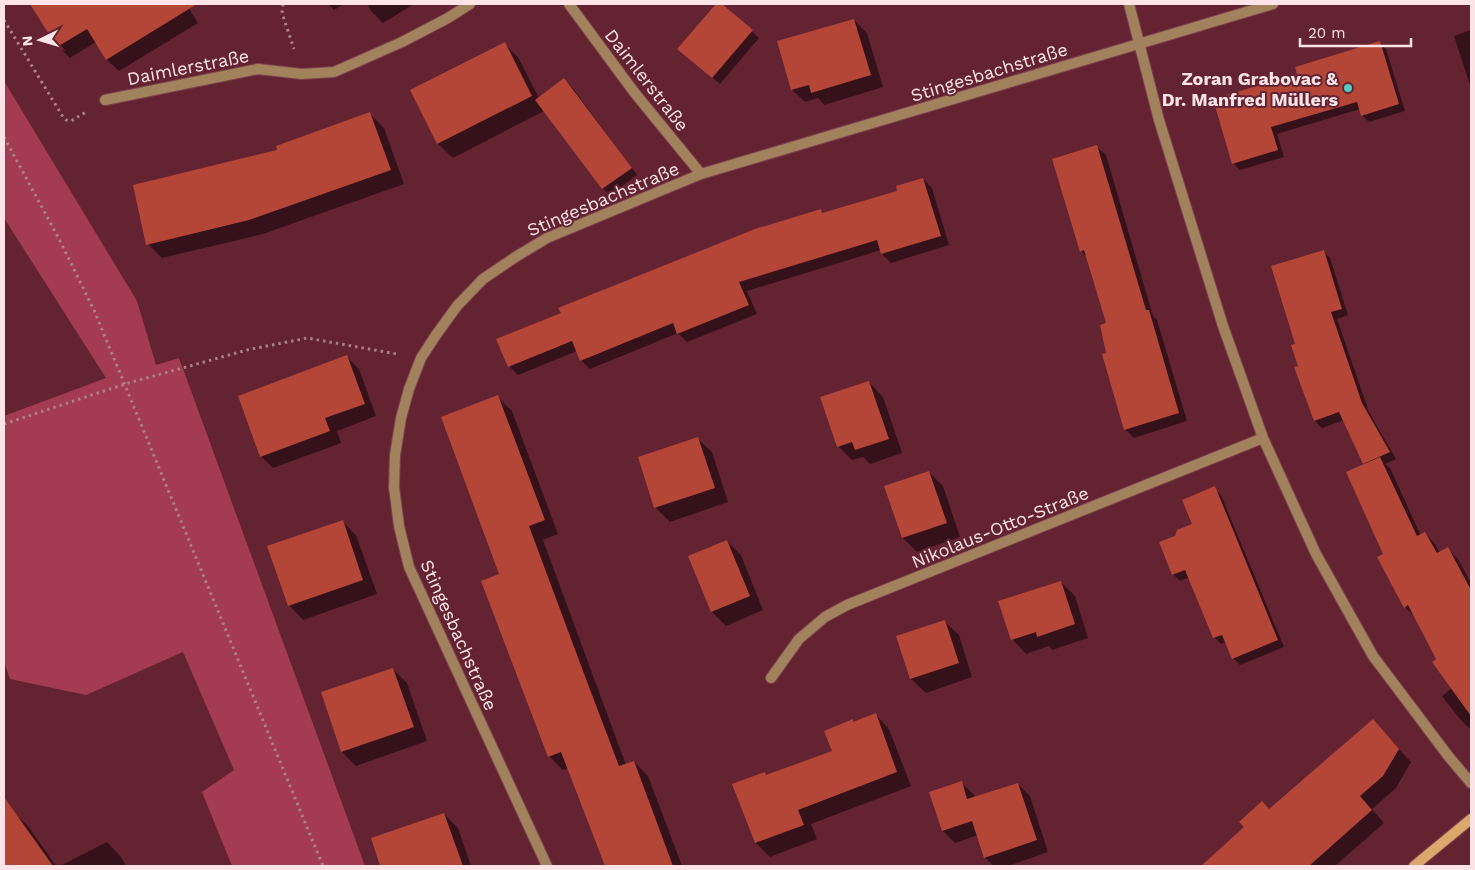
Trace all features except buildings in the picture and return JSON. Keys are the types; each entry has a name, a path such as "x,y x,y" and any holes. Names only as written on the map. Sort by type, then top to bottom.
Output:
{"main road":[{"path":"1420,864 1471,819"}],"street":[{"name":"Daimlerstraße","path":"105,100 258,69 302,74 334,72 402,42 470,4"},
{"name":"Daimlerstraße","path":"569,4 634,92 702,174"},
{"path":"1129,4 1159,120 1223,326 1263,438 1316,554 1373,656 1438,743 1471,783"},
{"name":"Stingesbachstraße","path":"547,866 409,567 399,526 394,487 395,455 401,418 409,389 422,358 456,306 483,280 516,256 547,238 702,174 1273,4"},
{"name":"Nikolaus-Otto-Straße","path":"771,678 799,639 825,617 847,606 1263,438"}],"path":[{"path":"283,4 282,13 302,74"},
{"path":"4,20 66,120 71,121 105,100"},
{"path":"4,137 58,237 94,310 323,866"},
{"path":"4,424 124,384 247,350 307,338 422,358"}],"shaded area":[{"path":"4,81 137,301 156,365 179,358 365,866 232,866 202,792 234,770 183,652 86,695 10,679 4,662 4,416 106,378 4,218"}],"place":[{"name":"Zoran Grabovac & Dr. Manfred Müllers","path":"1348,88"}]}
